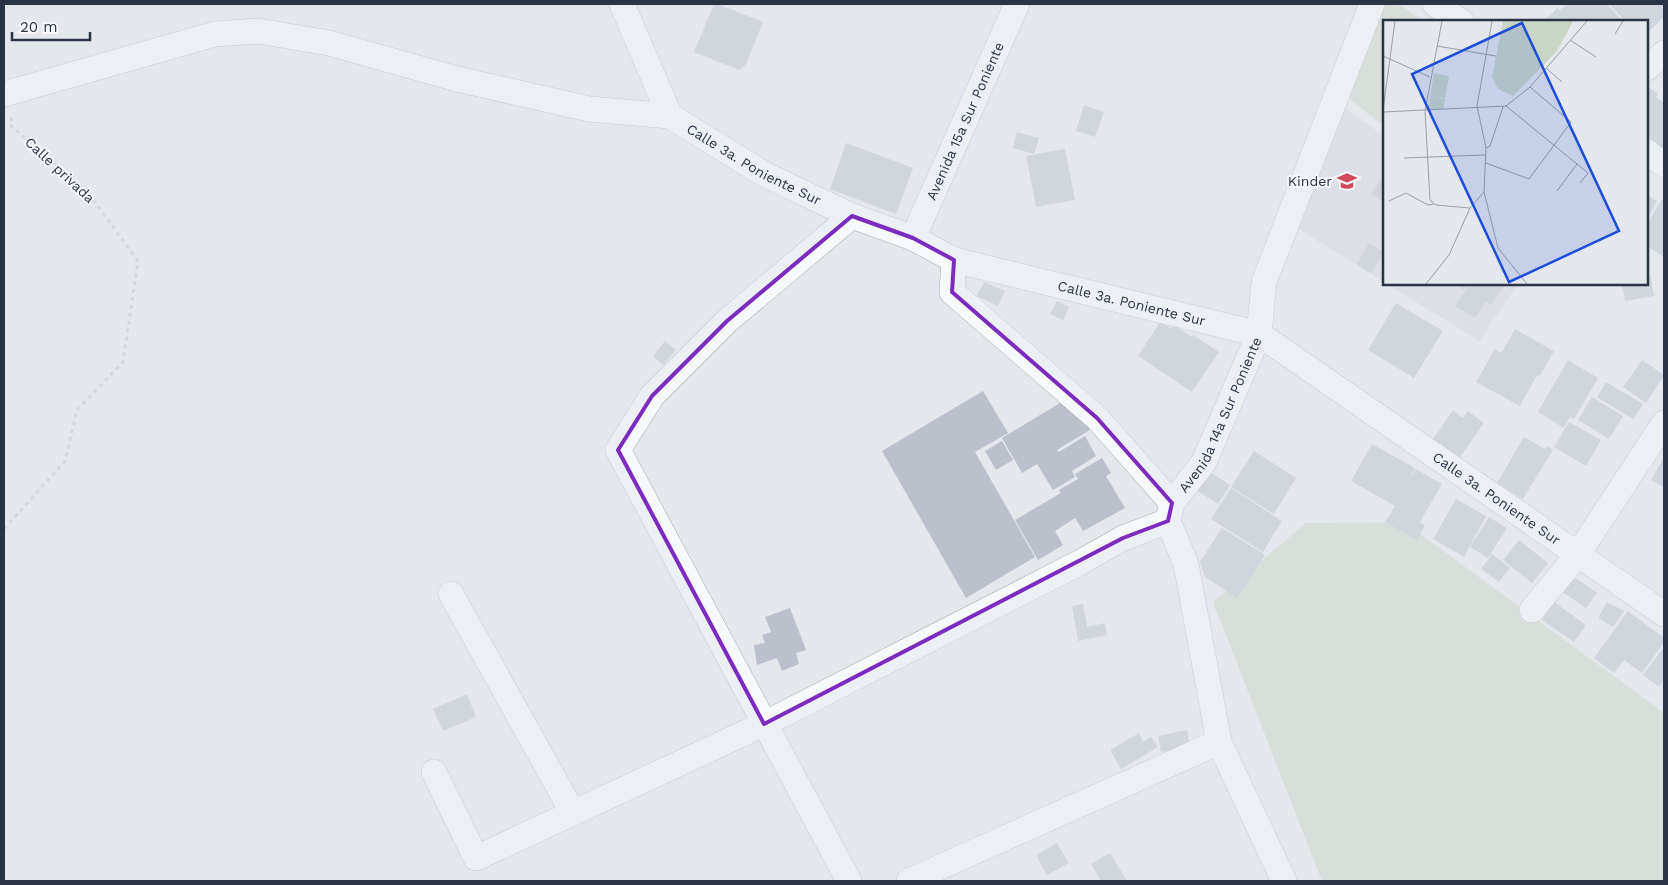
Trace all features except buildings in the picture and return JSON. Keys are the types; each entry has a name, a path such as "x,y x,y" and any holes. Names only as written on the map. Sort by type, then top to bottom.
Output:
{"street":[{"path":"11,92 216,34 258,31 329,43 457,79 589,109 670,116 622,4"},
{"name":"Avenida 15a Sur Poniente","path":"913,238 1017,4"},
{"name":"Avenida 14a Sur Poniente","path":"1170,512 1204,462 1260,334 1264,282 1372,4"},
{"path":"1435,4 1459,20"},
{"path":"1648,67 1664,52"},
{"name":"Calle 3a. Poniente Sur","path":"670,116 764,174 852,216 913,238 954,260 1260,334 1664,614"},
{"path":"1648,153 1664,165"},
{"path":"850,881 618,450 652,396 727,321 852,216"},
{"path":"954,260 952,292 1097,418 1170,512 1186,564 1219,742 1284,881"},
{"path":"1532,610 1578,554 1664,423"},
{"path":"434,772 476,858 764,724 1079,563 1170,512"},
{"path":"451,594 572,813"},
{"path":"909,881 1219,742"}],"path":[{"name":"Calle privada","path":"4,528 65,461 77,410 123,362 138,261 89,194 10,124 11,92"}],"highlighted area":[{"path":"852,216 913,238 954,260 952,292 1097,418 1172,503 1168,521 1123,538 764,724 618,450 652,396 727,321"}],"shaded area":[{"name":"Kinder","path":"1339,104 1383,135 1383,281 1292,225"},
{"path":"1389,285 1517,285 1479,341"}],"green space":[{"path":"1384,4 1399,4 1422,20 1383,20 1383,125 1344,95"},
{"path":"1404,522 1664,713 1664,881 1322,881 1213,602 1306,523"}],"place":[{"name":"Kinder","path":"1347,181"}]}
